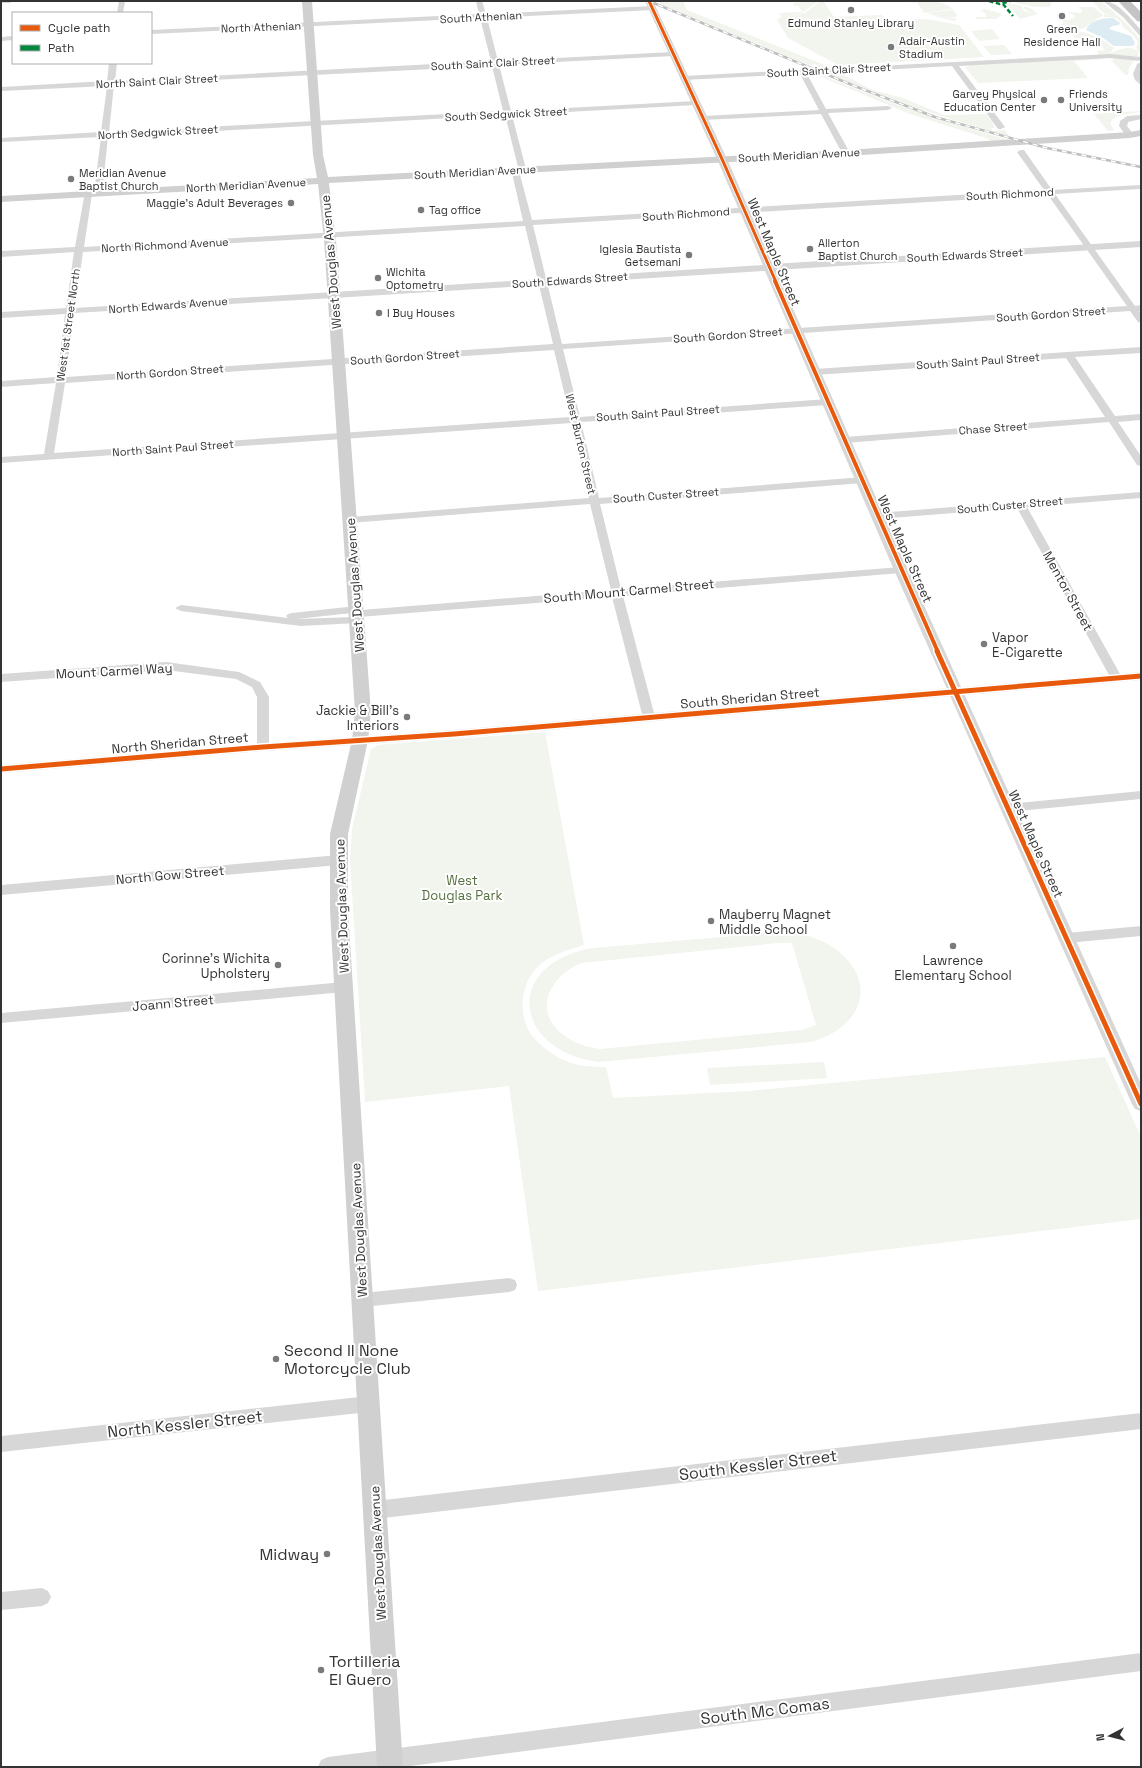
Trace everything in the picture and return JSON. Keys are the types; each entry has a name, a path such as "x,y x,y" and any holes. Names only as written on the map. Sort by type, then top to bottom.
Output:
{"highway":[{"path":"1125,1 1141,13"},
{"path":"1125,1 1141,19"}],"main road":[{"name":"West Douglas Avenue","path":"307,1 318,155 330,235 363,712 360,740 339,834 339,910 390,1763"},
{"name":"South Meridian Avenue","path":"323,181 518,169 846,153 1137,135"},
{"name":"North Meridian Avenue","path":"1,199 323,181"}],"street":[{"path":"1,1 10,1"},
{"path":"120,12 122,1"},
{"name":"West Burton Street","path":"479,1 509,114 528,223 541,282 576,419 616,592 649,718"},
{"path":"1106,1 1125,16 1141,34"},
{"name":"South Athenian","path":"309,25 483,17 651,5"},
{"name":"West Maple Street","path":"651,5 722,159 901,570 1141,1104"},
{"name":"North Athenian","path":"152,32 292,24 309,25"},
{"name":"North Athenian","path":"152,35 293,28 309,25"},
{"path":"1,40 12,40"},
{"name":"South Saint Clair Street","path":"312,73 673,54"},
{"name":"South Saint Clair Street","path":"684,78 1110,56 1141,59"},
{"name":"West 1st Street North","path":"48,457 61,380 79,250 93,193 104,135 113,64"},
{"path":"954,64 1001,127"},
{"path":"1141,64 1136,71 1136,75 1141,83"},
{"path":"802,72 846,153"},
{"name":"North Saint Clair Street","path":"1,89 312,73"},
{"name":"South Sedgwick Street","path":"316,124 696,104"},
{"path":"703,118 888,108"},
{"path":"1137,135 1123,126 1124,121 1130,118 1141,117"},
{"name":"North Sedgwick Street","path":"1,140 316,124"},
{"path":"1021,152 1088,247 1137,308 1141,320"},
{"name":"South Richmond","path":"330,235 1139,187"},
{"name":"North Richmond Avenue","path":"1,254 330,235"},
{"name":"South Edwards Street","path":"334,295 1141,244"},
{"name":"North Edwards Avenue","path":"1,316 334,295"},
{"name":"South Gordon Street","path":"339,361 1137,308"},
{"name":"South Saint Paul Street","path":"815,372 1141,350"},
{"path":"1069,355 1141,463"},
{"name":"North Gordon Street","path":"1,384 339,361"},
{"name":"South Saint Paul Street","path":"344,436 828,402"},
{"name":"Chase Street","path":"845,440 1141,417"},
{"name":"North Saint Paul Street","path":"2,460 344,436"},
{"path":"1,471 2,460"},
{"name":"South Custer Street","path":"350,520 863,480"},
{"name":"South Custer Street","path":"878,516 1141,494"},
{"name":"Mentor Street","path":"1020,504 1116,678"},
{"name":"South Mount Carmel Street","path":"181,608 301,623 357,614 901,570"},
{"name":"Mount Carmel Way","path":"1,678 166,666 239,676 256,685 263,697 263,747"},
{"name":"South Sheridan Street","path":"360,740 649,718 1141,676"},
{"name":"North Sheridan Street","path":"1,769 360,740"},
{"path":"1008,808 1141,795"},
{"name":"North Gow Street","path":"1,890 339,860"},
{"path":"1066,938 1141,931"},
{"name":"Joann Street","path":"1,1018 344,987"},
{"path":"363,1300 509,1285"},
{"name":"North Kessler Street","path":"1,1444 369,1404"},
{"name":"South Kessler Street","path":"375,1510 1141,1421"},
{"path":"1,1601 42,1597"},
{"name":"South Mc Comas","path":"328,1767 390,1763 1141,1662"}],"green space":[{"path":"659,1 683,1 687,10 832,68 819,69 815,67 817,66 816,64 809,65 660,4"},
{"name":"Adair-Austin Stadium","path":"818,1 802,13 783,17 805,13 820,1 823,1 834,17 881,15 887,19 926,19 959,25 984,57 838,65 788,38 777,20 779,20 778,18 782,17 779,13 803,12 798,6 794,6 793,3"},
{"path":"911,1 928,1 945,4 953,9 924,13 917,2 912,3"},
{"path":"1010,1 1052,1 1050,7 1032,7 1026,5 1033,3 1024,5"},
{"path":"1093,1 1101,1 1126,23 1141,41 1141,56 1136,48 1138,42 1134,36 1122,26 1122,23 1118,19 1113,17 1104,17 1104,14 1109,16 1100,10"},
{"path":"1006,3 1023,6 1022,8 1024,11 1033,14 1024,9 1024,6 1030,8 1038,14 1020,19"},
{"path":"1078,7 1093,7 1103,15 1084,28 1074,31 1091,34 1105,41 1114,48 1110,53 1124,48 1130,48 1138,51 1138,56 1099,55 1097,51 1105,50 1094,38 1075,38 1071,31 1057,29 1050,25 1057,26 1064,23 1062,22 1063,21 1058,20 1060,18 1068,20 1075,17 1073,16 1075,15 1068,13 1080,13 1083,11"},
{"path":"985,9 1002,15 996,19 976,19 975,17 986,17 985,15 987,15 981,10"},
{"path":"953,10 957,14 956,17 943,17 956,18 955,21 925,14 942,17 927,13"},
{"path":"992,29 1000,39 979,41 971,31"},
{"path":"1004,45 1012,54 991,55 983,46"},
{"path":"1110,58 1135,59 1129,68 1128,75 1125,75 1111,60 1116,59"},
{"path":"1104,59 1074,61 1088,78 978,83 965,67 972,66 964,65"},
{"path":"838,72 872,90 903,98 944,115 986,114 994,125 994,128 991,128 993,131 1005,130 1010,137 912,107 825,73"},
{"path":"812,73 817,73 912,110 1009,140 991,141 986,138 910,114"},
{"path":"1141,111 1121,115 1113,119 1110,123 1114,130 1108,131 1094,114"},
{"name":"West Douglas Park","path":"545,732 584,945 557,954 542,963 529,978 523,996 523,1015 530,1033 544,1048 561,1059 577,1065 606,1067 613,1098 749,1091 1105,1057 1141,1137 1141,1219 538,1291 509,1086 365,1102 350,860 352,829 371,749 378,745"},
{"path":"781,932 795,933 815,938 828,944 849,961 857,975 861,989 859,1002 853,1015 842,1026 828,1036 811,1042 599,1062 570,1055 549,1042 535,1025 530,1006 532,988 544,971 564,957 593,948","holes":["778,943 792,943 816,1025 802,1030 600,1049 584,1045 568,1038 557,1029 550,1019 547,1008 548,998 552,987 559,978 581,963"]},
{"path":"824,1062 827,1078 710,1085 707,1068"}],"shaded area":[{"path":"1113,18 1120,23 1119,25 1112,26 1109,29 1131,36 1135,43 1133,46 1114,46 1103,38 1086,30 1090,24 1094,22 1101,19"}],"railway":[{"path":"649,1 857,87 935,117 1047,148 1141,167"}],"marked path":[{"path":"989,1 1000,4 1010,1"},
{"path":"1003,4 1013,16"}],"cycle path":[{"path":"649,1 722,159 901,570 1141,1104"},
{"path":"1,769 263,747 454,734 1141,676"}],"place":[{"name":"Edmund Stanley Library","path":"851,10"},
{"name":"Green Residence Hall","path":"1062,16"},
{"name":"Adair-Austin Stadium","path":"891,47"},
{"name":"Garvey Physical Education Center","path":"1044,100"},
{"name":"Friends University","path":"1061,100"},
{"name":"Meridian Avenue Baptist Church","path":"71,179"},
{"name":"Maggie's Adult Beverages","path":"291,203"},
{"name":"Tag office","path":"421,210"},
{"name":"Allerton Baptist Church","path":"810,249"},
{"name":"Iglesia Bautista Getsemani","path":"689,255"},
{"name":"Wichita Optometry","path":"378,278"},
{"name":"I Buy Houses","path":"379,313"},
{"name":"Vapor E-Cigarette","path":"984,644"},
{"name":"Jackie & Bill's Interiors","path":"407,717"},
{"name":"Mayberry Magnet Middle School","path":"711,921"},
{"name":"Lawrence Elementary School","path":"953,946"},
{"name":"Corinne's Wichita Upholstery","path":"278,965"},
{"name":"Second II None Motorcycle Club","path":"276,1359"},
{"name":"Midway","path":"327,1554"},
{"name":"Tortilleria El Guero","path":"321,1670"}]}
